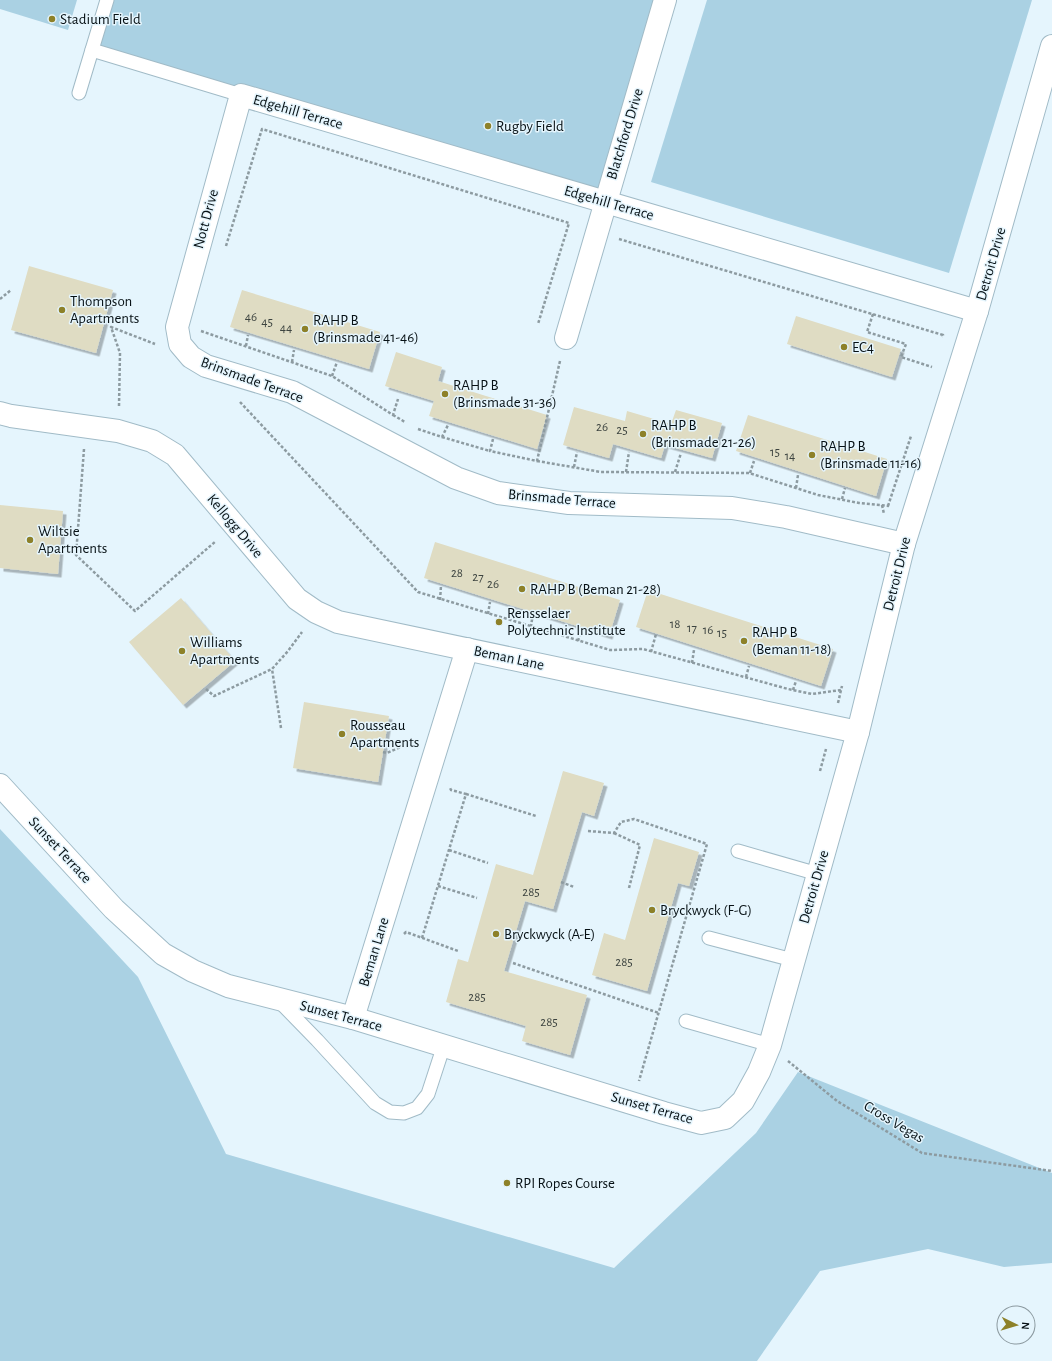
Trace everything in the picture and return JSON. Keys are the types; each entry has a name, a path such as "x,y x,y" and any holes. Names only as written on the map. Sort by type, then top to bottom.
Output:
{"street":[{"name":"Blatchford Drive","path":"566,338 665,0"},
{"name":"Detroit Drive","path":"743,1101 759,1072 770,1045 858,732 904,544 977,311 1052,46"},
{"name":"Edgehill Terrace","path":"241,95 977,311"},
{"name":"Nott Drive","path":"186,350 177,327 241,95"},
{"name":"Brinsmade Terrace","path":"186,350 206,366 292,392 456,478 498,493 569,503 732,508 786,517 904,544"},
{"name":"Kellogg Drive","path":"0,413 11,416 118,431 152,441 175,455 297,599 316,612 338,622 467,649"},
{"name":"Beman Lane","path":"353,1018 467,649 858,732"},
{"name":"Sunset Terrace","path":"0,785 114,909 163,954 193,971 228,986 353,1018 701,1123 726,1118 743,1101"}],"lane":[{"path":"79,93 107,0"},
{"path":"92,50 241,95"},
{"path":"738,851 818,874"},
{"path":"709,938 793,960"},
{"path":"276,999 317,1040 375,1103 390,1112 404,1113 417,1108 428,1094 444,1045"},
{"path":"686,1021 770,1045"}],"path":[{"path":"226,248 262,129 569,223 538,324"},
{"path":"618,239 943,334 941,341"},
{"path":"0,299 11,290"},
{"path":"872,314 867,332 906,344 901,358 932,367"},
{"path":"120,388 120,353 111,327 186,350"},
{"path":"246,346 248,335"},
{"path":"537,461 566,338"},
{"path":"292,362 294,350"},
{"path":"930,374 934,360"},
{"path":"332,376 337,362"},
{"path":"239,401 418,592 440,600 610,650 643,649 812,694 841,690"},
{"path":"393,415 409,425"},
{"path":"442,437 448,425"},
{"path":"414,428 490,451 601,472 750,473 796,488 859,503 888,506 916,506"},
{"path":"888,506 912,433"},
{"path":"490,451 493,439"},
{"path":"574,467 578,452"},
{"path":"626,472 629,452"},
{"path":"675,472 681,454"},
{"path":"750,473 754,461"},
{"path":"83,470 76,555 135,611 235,525"},
{"path":"796,488 798,476"},
{"path":"842,499 845,488"},
{"path":"440,600 441,586"},
{"path":"488,614 490,602"},
{"path":"206,689 214,696 272,669 288,651 316,612"},
{"path":"531,627 533,612"},
{"path":"578,641 582,627"},
{"path":"651,652 656,634"},
{"path":"692,663 694,650"},
{"path":"746,677 749,666"},
{"path":"272,669 281,728"},
{"path":"793,690 796,681"},
{"path":"818,778 844,683"},
{"path":"383,752 387,752 414,741 416,734"},
{"path":"447,783 451,790 536,816"},
{"path":"422,938 466,794"},
{"path":"614,833 622,822 634,819 707,844 638,1088"},
{"path":"588,831 614,833 640,845 629,888"},
{"path":"449,850 488,863"},
{"path":"561,882 574,887"},
{"path":"438,886 477,898"},
{"path":"402,936 406,932 458,951"},
{"path":"513,963 659,1013"},
{"name":"Cross Vegas","path":"770,1045 837,1101 922,1152 1052,1171"}],"shaded area":[{"name":"Stadium Field","path":"0,0 77,0 68,30 0,9"},
{"name":"Rugby Field","path":"108,0 665,0 605,202 92,50"},
{"path":"707,0 1032,0 949,273 651,182"},
{"path":"0,829 138,977 226,1154 614,1268 756,1133 798,1072 1052,1173 1052,1263 1004,1267 928,1249 820,1271 757,1361 0,1361"}],"building":[{"name":"Thompson Apartments","path":"29,266 113,290 96,353 11,330"},
{"name":"RAHP B (Brinsmade 41-46)","path":"242,290 380,332 369,369 230,327"},
{"name":"EC4","path":"796,316 901,349 892,377 787,344"},
{"name":"RAHP B (Brinsmade 31-36)","path":"396,352 442,367 438,381 547,415 537,449 429,416 434,401 385,386"},
{"name":"RAHP B (Brinsmade 21-26)","path":"574,407 625,421 627,411 671,424 676,410 722,423 712,458 665,445 661,458 613,444 609,458 563,445"},
{"name":"RAHP B (Brinsmade 11-16)","path":"748,415 887,459 876,496 736,451"},
{"name":"Wiltsie Apartments","path":"0,505 63,511 58,574 0,568"},
{"name":"RAHP B (Beman 21-28)","path":"435,542 620,600 609,636 424,578"},
{"name":"RAHP B (Beman 11-18)","path":"648,590 833,649 821,686 636,627"},
{"name":"Williams Apartments","path":"181,598 235,661 183,705 129,642"},
{"name":"Rousseau Apartments","path":"304,702 389,716 378,782 293,768"},
{"name":"Bryckwyck (A-E)","path":"563,771 604,783 594,816 582,812 553,909 525,901 504,971 587,995 570,1055 522,1041 526,1026 446,1002 458,959 468,962 496,864 533,875"},
{"name":"Bryckwyck (F-G)","path":"654,838 699,852 689,886 678,883 647,991 592,975 604,933 625,940"}],"place":[{"name":"Stadium Field","path":"52,19"},
{"name":"Rugby Field","path":"488,126"},
{"name":"Thompson Apartments","path":"62,310"},
{"name":"RAHP B (Brinsmade 41-46)","path":"305,329"},
{"name":"EC4","path":"844,347"},
{"name":"RAHP B (Brinsmade 31-36)","path":"445,394"},
{"name":"RAHP B (Brinsmade 21-26)","path":"643,434"},
{"name":"RAHP B (Brinsmade 11-16)","path":"812,455"},
{"name":"Wiltsie Apartments","path":"30,540"},
{"name":"RAHP B (Beman 21-28)","path":"522,589"},
{"name":"Rensselaer Polytechnic Institute","path":"499,622"},
{"name":"RAHP B (Beman 11-18)","path":"744,641"},
{"name":"Williams Apartments","path":"182,651"},
{"name":"Rousseau Apartments","path":"342,734"},
{"name":"Bryckwyck (F-G)","path":"652,910"},
{"name":"Bryckwyck (A-E)","path":"496,934"},
{"name":"RPI Ropes Course","path":"507,1183"}]}
